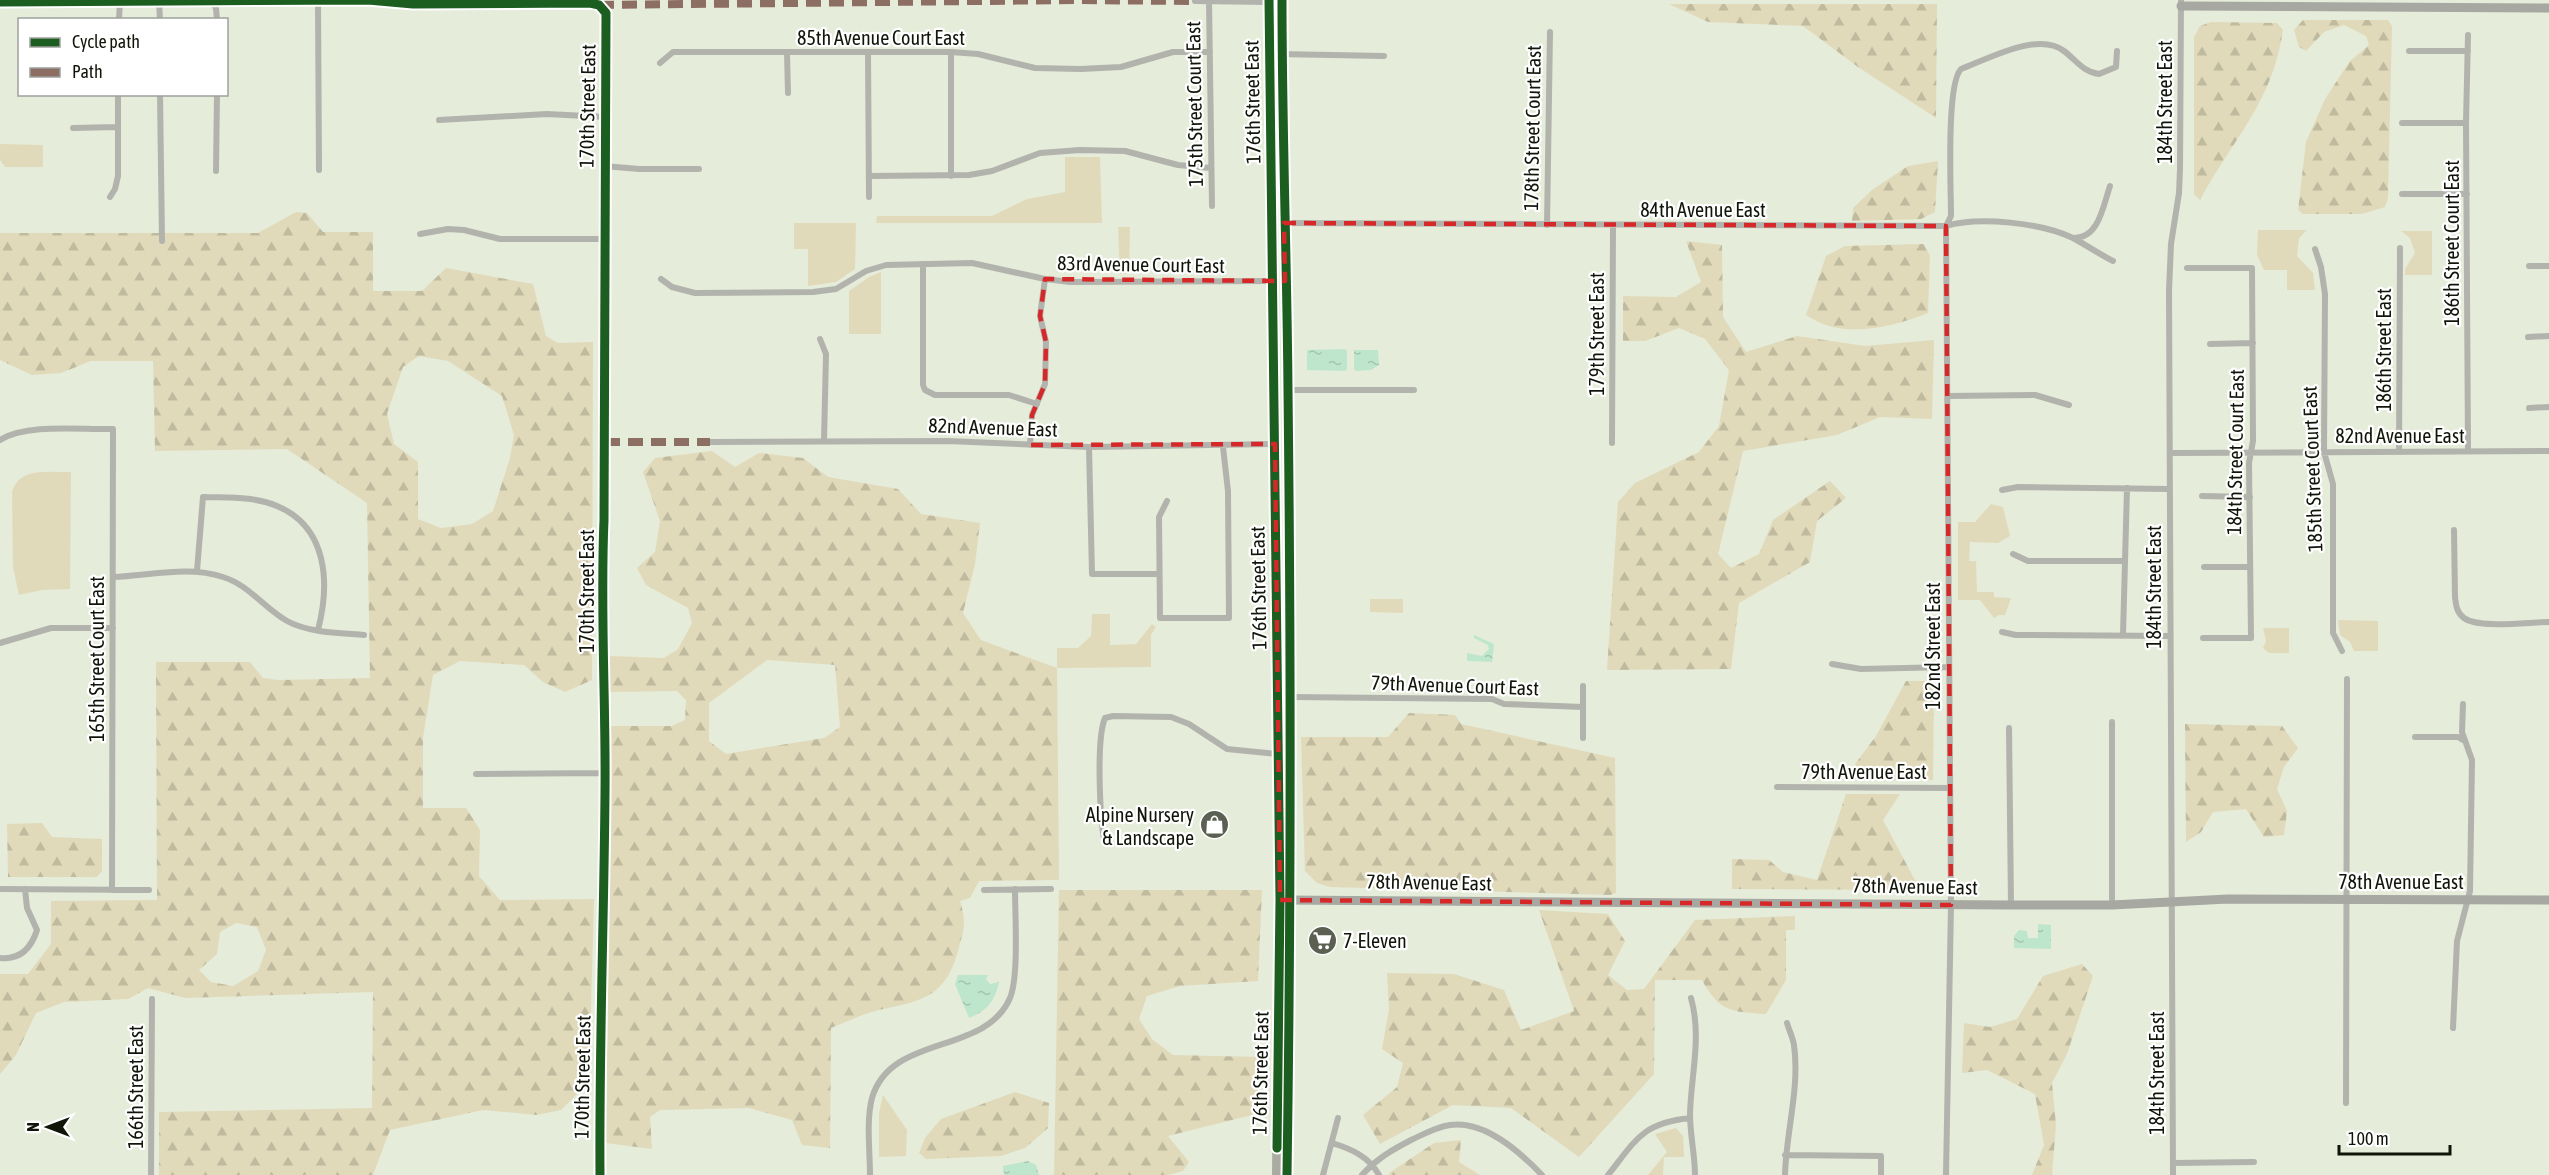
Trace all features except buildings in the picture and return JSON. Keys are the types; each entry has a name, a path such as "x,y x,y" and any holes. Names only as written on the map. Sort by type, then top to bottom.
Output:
{"main road":[{"name":"176th Street East","path":"1277,1175 1286,900 1289,697 1288,390 1279,54 1282,0"},
{"name":"176th Street East","path":"1269,1 1278,754 1286,900 1287,1175"},
{"path":"1269,1 1275,7 1279,54"},
{"path":"1272,281 1279,295 1280,388 1288,390"},
{"path":"1275,444 1280,450 1282,541 1288,549"}],"street":[{"path":"119,18 120,0"},
{"path":"159,1 160,18"},
{"path":"211,1 216,8 217,18"},
{"path":"0,2 382,1"},
{"name":"170th Street East","path":"382,1 413,4 590,3 604,9 606,13 602,575 605,773 599,1106 600,1175"},
{"path":"1195,2 1269,1"},
{"path":"318,2 319,170"},
{"name":"175th Street Court East","path":"1209,2 1212,206"},
{"path":"2181,3 2549,8"},
{"name":"184th Street East","path":"2173,1175 2169,291 2170,244 2180,177 2181,3"},
{"name":"178th Street Court East","path":"1547,225 1550,32"},
{"name":"186th Street Court East","path":"2468,35 2466,123 2468,451"},
{"name":"182nd Street East","path":"1947,1175 1951,905 1946,226 1952,216 1954,78 1961,69 2034,43 2044,43 2063,50 2083,68 2099,74 2110,72 2116,67 2117,51"},
{"path":"2409,51 2468,51"},
{"name":"85th Avenue Court East","path":"660,63 673,52 951,52 978,54 1019,66 1053,69 1121,67 1173,52 1210,52"},
{"path":"868,52 869,197"},
{"path":"951,52 951,176"},
{"path":"787,53 788,93"},
{"path":"1279,54 1384,56"},
{"path":"110,197 115,189 118,176 118,96"},
{"path":"160,96 162,241"},
{"path":"216,171 217,96"},
{"path":"439,120 546,114 605,117"},
{"path":"2402,123 2466,123"},
{"path":"73,128 117,127"},
{"path":"869,176 951,176 992,171 1040,153 1080,150 1125,151 1178,165 1211,168"},
{"path":"604,166 639,169 699,169"},
{"path":"2073,238 2081,238 2093,231 2110,186"},
{"path":"2402,194 2467,194"},
{"name":"84th Avenue East","path":"1284,223 1613,226 1946,226 1971,221 2018,223 2033,225 2073,238 2077,243 2113,261"},
{"name":"179th Street East","path":"1612,443 1613,226"},
{"path":"420,234 448,229 470,231 500,239 604,239"},
{"name":"186th Street East","path":"2399,452 2400,248"},
{"name":"185th Street Court East","path":"2315,249 2321,267 2325,294 2324,452 2332,484 2333,633 2342,651"},
{"name":"83rd Avenue Court East","path":"661,279 672,287 695,293 813,292 836,289 875,267 890,264 974,263 1045,279 1070,282 1272,281"},
{"path":"923,264 923,385 925,390 935,395 1009,395 1037,404"},
{"path":"2529,266 2549,266"},
{"name":"184th Street Court East","path":"2187,268 2252,268 2252,453 2249,463 2251,638 2203,638"},
{"path":"1030,445 1030,424 1046,384 1046,342 1040,316 1045,279"},
{"path":"2528,337 2549,336"},
{"path":"820,339 825,354 824,441"},
{"path":"2210,344 2253,343"},
{"path":"1288,390 1414,390"},
{"path":"1948,396 2035,395 2069,405"},
{"path":"2529,408 2549,407"},
{"name":"165th Street Court East","path":"0,440 15,433 31,430 113,429 112,890"},
{"name":"82nd Avenue East","path":"710,442 948,441 1089,447 1223,447 1275,444"},
{"path":"1089,447 1092,574 1160,574"},
{"path":"1167,501 1159,517 1160,618 1229,618 1228,490 1223,447"},
{"name":"82nd Avenue East","path":"2171,453 2549,451"},
{"path":"2002,490 2018,487 2169,489"},
{"path":"2123,635 2127,488"},
{"path":"197,572 203,496 264,502 277,506 302,523 318,547 324,564 325,598 318,630"},
{"path":"2202,496 2250,497"},
{"path":"2454,530 2455,597 2456,605 2462,616 2476,623 2549,622"},
{"path":"2013,554 2028,561 2125,561"},
{"path":"2204,567 2250,567"},
{"path":"113,577 197,572 224,577 248,590 286,621 318,630 364,635"},
{"path":"0,643 44,629 113,628"},
{"path":"2002,632 2016,635 2170,636"},
{"path":"1832,664 1861,669 1948,667"},
{"path":"2346,1103 2347,679"},
{"path":"1583,686 1583,738"},
{"name":"79th Avenue Court East","path":"1289,697 1492,699 1504,704 1583,707"},
{"path":"2463,704 2463,740"},
{"path":"1104,840 1101,739 1105,718 1113,716 1170,717 1189,724 1227,749 1278,754"},
{"path":"2112,722 2112,905"},
{"path":"2009,728 2011,905"},
{"path":"2415,737 2451,737 2463,740 2468,745 2472,760 2470,891 2457,941 2453,1028"},
{"path":"476,774 605,773"},
{"name":"79th Avenue East","path":"1777,787 1950,788"},
{"path":"984,890 1051,888"},
{"path":"0,889 150,890"},
{"path":"0,958 11,959 24,954 35,936 37,930 27,908 25,889"},
{"path":"870,1175 870,1110 877,1086 899,1062 980,1029 1005,1009 1014,980 1015,889"},
{"name":"78th Avenue East","path":"1286,900 1951,905 2112,905 2228,899 2549,900"},
{"path":"1691,998 1696,1017 1690,1118 1695,1175"},
{"name":"166th Street East","path":"151,1175 152,999"},
{"path":"1785,1175 1785,1155 1794,1093 1794,1045 1787,1023"},
{"path":"1323,1175 1338,1118"},
{"path":"1608,1175 1641,1135 1650,1128 1673,1120 1690,1118"},
{"path":"1362,1175 1372,1164 1391,1150 1425,1133 1452,1125 1469,1126 1495,1137 1527,1160 1542,1175"},
{"path":"1332,1143 1359,1154 1372,1164 1379,1175"},
{"path":"1785,1155 1881,1156 1881,1175"},
{"path":"2173,1162 2254,1162"}],"highlighted area":[{"path":"1284,223 1946,226 1951,905 1280,900 1275,444 1030,445 1032,415 1045,384 1046,342 1040,316 1045,279 1285,281"}],"green space":[{"path":"1669,4 1937,4 1936,118 1858,67 1803,26 1708,22"},
{"path":"2303,20 2388,20 2392,26 2388,198 2385,207 2362,214 2303,214 2298,210 2306,142 2325,99 2350,61 2369,45 2366,36 2344,25 2324,32 2306,51 2299,47 2294,30"},
{"path":"2211,22 2277,23 2283,30 2278,56 2261,100 2200,200 2194,194 2194,37 2200,26"},
{"path":"0,144 43,145 43,167 5,167 0,160"},
{"path":"1065,157 1100,157 1102,223 876,223 877,216 992,216 1027,199 1065,192"},
{"path":"1938,161 1935,212 1921,219 1852,221 1853,208 1872,190 1908,166"},
{"path":"296,212 307,213 323,232 373,232 373,291 422,291 446,268 533,284 546,336 558,343 593,342 592,680 565,692 543,682 524,665 460,661 433,675 423,738 423,808 466,808 480,830 479,876 500,900 594,899 589,1082 561,1110 536,1115 483,1110 390,1130 373,1175 159,1175 159,1112 372,1108 373,992 185,998 148,988 128,999 64,1002 36,1013 16,1055 0,1074 0,974 28,974 51,944 51,901 157,900 156,662 250,662 263,678 279,680 370,678 367,503 287,449 155,451 153,361 91,361 61,373 32,375 0,360 0,233 258,233","holes":["419,356 448,361 502,396 514,435 510,458 493,511 472,524 441,528 418,519 418,462 394,444 387,414 403,367","236,923 257,927 266,950 258,971 233,986 211,982 199,970 217,954 220,932"]},
{"path":"794,223 856,223 855,269 836,282 808,286 808,249 794,249"},
{"path":"1118,227 1130,227 1129,274 1120,274"},
{"path":"2258,230 2307,230 2299,238 2297,256 2313,273 2315,290 2287,290 2287,270 2264,270 2257,255"},
{"path":"2401,231 2432,231 2432,275 2405,275 2405,269 2415,253 2410,238"},
{"path":"1686,241 1722,245 1723,317 1746,352 1797,336 1865,346 1934,340 1932,419 1880,417 1837,435 1743,451 1718,554 1731,568 1759,554 1773,520 1830,481 1846,498 1817,521 1810,562 1739,603 1731,669 1607,670 1618,502 1635,483 1699,452 1719,426 1729,370 1705,339 1679,328 1645,341 1623,341 1623,296 1676,297 1701,282"},
{"path":"1924,244 1930,256 1928,313 1898,323 1866,329 1835,327 1820,323 1806,315 1826,256 1845,246"},
{"path":"881,272 881,334 849,334 849,291 869,277"},
{"path":"712,451 735,467 759,453 803,458 828,477 898,489 921,514 980,523 975,564 963,613 981,640 1057,668 1059,880 979,881 970,898 960,901 964,921 962,937 953,966 940,987 922,999 870,1013 831,1028 830,1148 802,1145 792,1120 749,1108 660,1110 650,1117 652,1149 606,1143 611,726 672,726 685,720 686,700 677,691 610,692 609,656 664,658 678,649 692,623 688,608 646,585 637,568 655,552 660,521 643,472 655,458","holes":["767,660 835,665 840,727 824,738 726,754 709,741 709,703"]},
{"path":"45,472 71,472 70,589 42,590 19,595 13,567 12,492 16,484 28,475"},
{"path":"1991,504 2003,507 2010,536 1998,543 1970,542 1969,561 1976,561 1977,592 1994,592 1994,597 2011,598 2005,615 1994,618 1980,600 1958,600 1958,522 1975,522"},
{"path":"1370,599 1403,599 1403,613 1370,612"},
{"path":"1092,614 1110,614 1110,645 1136,644 1152,624 1156,627 1151,635 1151,667 1057,668 1057,648 1078,648 1091,636"},
{"path":"2338,620 2378,621 2378,651 2354,651 2350,642 2340,635"},
{"path":"2263,628 2289,628 2289,653 2269,653 2263,648 2266,641"},
{"path":"1906,681 1934,681 1933,780 1862,781 1855,764 1876,736"},
{"path":"1409,713 1455,715 1461,724 1615,758 1616,893 1610,895 1330,887 1317,883 1305,871 1301,737 1388,737"},
{"path":"2185,724 2282,726 2298,748 2284,767 2277,789 2287,811 2284,835 2264,837 2246,809 2213,812 2201,832 2186,842"},
{"path":"1846,794 1900,794 1883,820 1918,886 1917,890 1732,889 1732,859 1769,860 1783,872 1817,880"},
{"path":"42,823 52,837 102,839 102,871 97,877 8,877 7,824"},
{"path":"1059,890 1262,890 1258,981 1180,986 1147,996 1139,1019 1152,1039 1173,1055 1260,1057 1256,1114 1168,1136 1189,1162 1183,1171 1168,1175 1054,1175"},
{"path":"1539,910 1608,914 1625,941 1608,975 1627,990 1644,989 1695,920 1795,916 1795,930 1786,930 1786,980 1766,1014 1735,1011 1728,1008 1714,999 1702,980 1655,980 1654,1074 1579,1157 1511,1108 1453,1105 1380,1144 1363,1115 1397,1087 1403,1063 1382,1049 1389,1009 1387,973 1454,974 1504,990 1521,1030 1574,1011"},
{"path":"2082,964 2093,976 2067,1054 2052,1083 2056,1125 2052,1175 2032,1175 2044,1145 2035,1094 1987,1070 1962,1073 1964,1023 1990,1027 2017,1019 2043,976"},
{"path":"1015,1092 1049,1103 1048,1128 1025,1148 1001,1156 926,1159 919,1153 925,1138 941,1119"},
{"path":"883,1095 907,1130 906,1156 879,1157 879,1113"},
{"path":"1676,1128 1683,1136 1684,1157 1664,1157 1663,1175 1648,1175 1667,1152 1655,1134"},
{"path":"1461,1140 1459,1162 1480,1175 1390,1175 1389,1173 1434,1143"}],"water":[{"path":"1345,349 1347,369 1345,371 1307,370 1307,350"},
{"path":"1354,350 1378,350 1379,365 1371,370 1356,371 1354,369"},
{"path":"1474,635 1494,644 1492,662 1467,661 1467,653 1482,656 1489,649 1488,645 1474,638"},
{"path":"2038,924 2051,925 2051,949 2014,948 2014,936 2019,930 2027,931 2028,938 2038,938"},
{"path":"958,975 988,975 986,979 990,984 999,982 989,1004 981,1012 969,1018 955,984"},
{"path":"1028,1161 1036,1165 1039,1175 1004,1175 1003,1166"}],"marked path":[{"path":"599,5 1073,0 1195,1"},
{"path":"605,442 710,442"}],"cycle path":[{"path":"0,2 368,0 413,4 590,3 599,5 606,13 603,588 605,793 600,1175"},
{"path":"1269,0 1280,900 1277,1148"},
{"path":"1282,0 1290,586 1287,1175"}],"place":[{"name":"Alpine Nursery & Landscape","path":"1215,825"},
{"name":"7-Eleven","path":"1322,940"}]}
